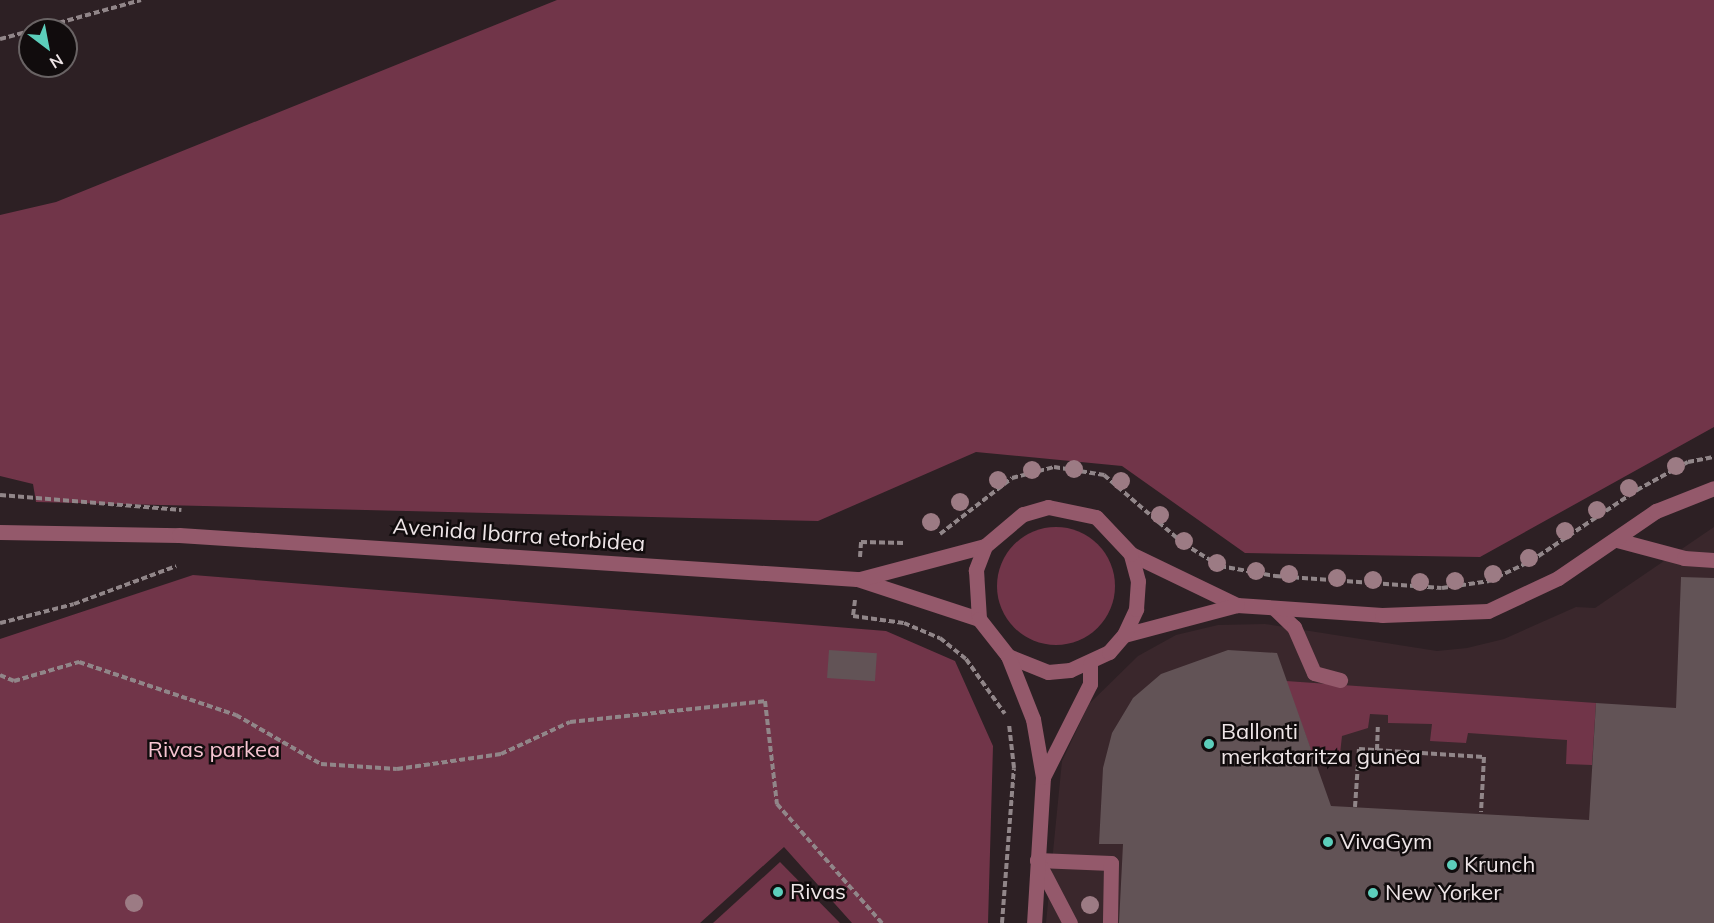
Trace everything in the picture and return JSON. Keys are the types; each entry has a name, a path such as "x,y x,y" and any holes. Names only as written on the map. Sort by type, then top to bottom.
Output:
{"street":[{"path":"1237,605 1382,615 1488,611 1525,597 1617,540 1656,511 1714,488"},
{"name":"Avenida Ibarra etorbidea","path":"857,579 985,546 1023,514 1073,508 1116,533 1131,554 1138,581 1136,609 1124,634 1090,664"},
{"name":"Avenida Ibarra etorbidea","path":"0,532 179,535 857,579 932,599 979,619"},
{"path":"1617,540 1684,558 1714,560"},
{"name":"Avenida Ibarra etorbidea","path":"985,546 973,595 979,619 1008,656"},
{"name":"Avenida Ibarra etorbidea","path":"1131,554 1237,605"},
{"name":"Avenida Ibarra etorbidea","path":"1124,634 1237,605"},
{"path":"1274,608 1294,627 1314,672 1340,680"},
{"path":"1008,656 1048,672 1090,664 1090,684 1043,777"},
{"path":"1008,656 1033,720 1043,777 1034,923"},
{"path":"1037,860 1070,923"},
{"path":"1037,860 1111,863 1110,923"}],"path":[{"path":"76,18 141,0"},
{"path":"0,39 18,34"},
{"path":"0,495 182,510"},
{"path":"0,623 74,604 176,566"},
{"path":"0,675 14,681 79,662 236,715 321,764 397,769 501,754 570,722 765,701 777,804 882,923"},
{"path":"1377,750 1378,727"},
{"path":"1355,807 1359,749 1484,757 1481,812"}],"shaded area":[{"path":"1714,527 1714,923 1046,923 1062,761 1089,704 1138,656 1176,635 1218,625 1265,624 1437,651 1467,648 1504,639 1576,607 1595,608"}],"green space":[{"path":"557,0 1714,0 1714,427 1480,557 1245,553 1122,466 976,452 818,521 36,502 33,484 0,476 0,215 56,202"},
{"path":"1056,527 1079,532 1098,544 1110,563 1115,586 1110,609 1098,628 1079,640 1056,645 1033,640 1014,628 1002,609 997,586 1002,563 1014,544 1033,532"},
{"name":"Rivas parkea","path":"193,575 886,631 955,661 993,746 988,923 852,923 784,847 700,923 0,923 0,639"},
{"path":"1286,681 1596,703 1592,765 1566,764 1567,740 1468,733 1466,743 1430,741 1432,724 1388,723 1388,715 1370,714 1368,728 1342,736 1340,754 1313,756"},
{"name":"Rivas","path":"780,862 840,923 713,923"}],"building":[{"name":"Ballonti merkataritza gunea","path":"1681,577 1714,578 1714,923 1119,923 1123,844 1099,844 1103,768 1112,733 1133,698 1161,674 1228,650 1277,653 1331,806 1589,820 1596,703 1676,708"},
{"path":"829,650 877,653 875,681 827,678"}],"place":[{"name":"Ballonti merkataritza gunea","path":"1209,744"},
{"name":"VivaGym","path":"1328,842"},
{"name":"Krunch","path":"1452,865"},
{"name":"Rivas","path":"778,892"},
{"name":"New Yorker","path":"1373,893"}]}
